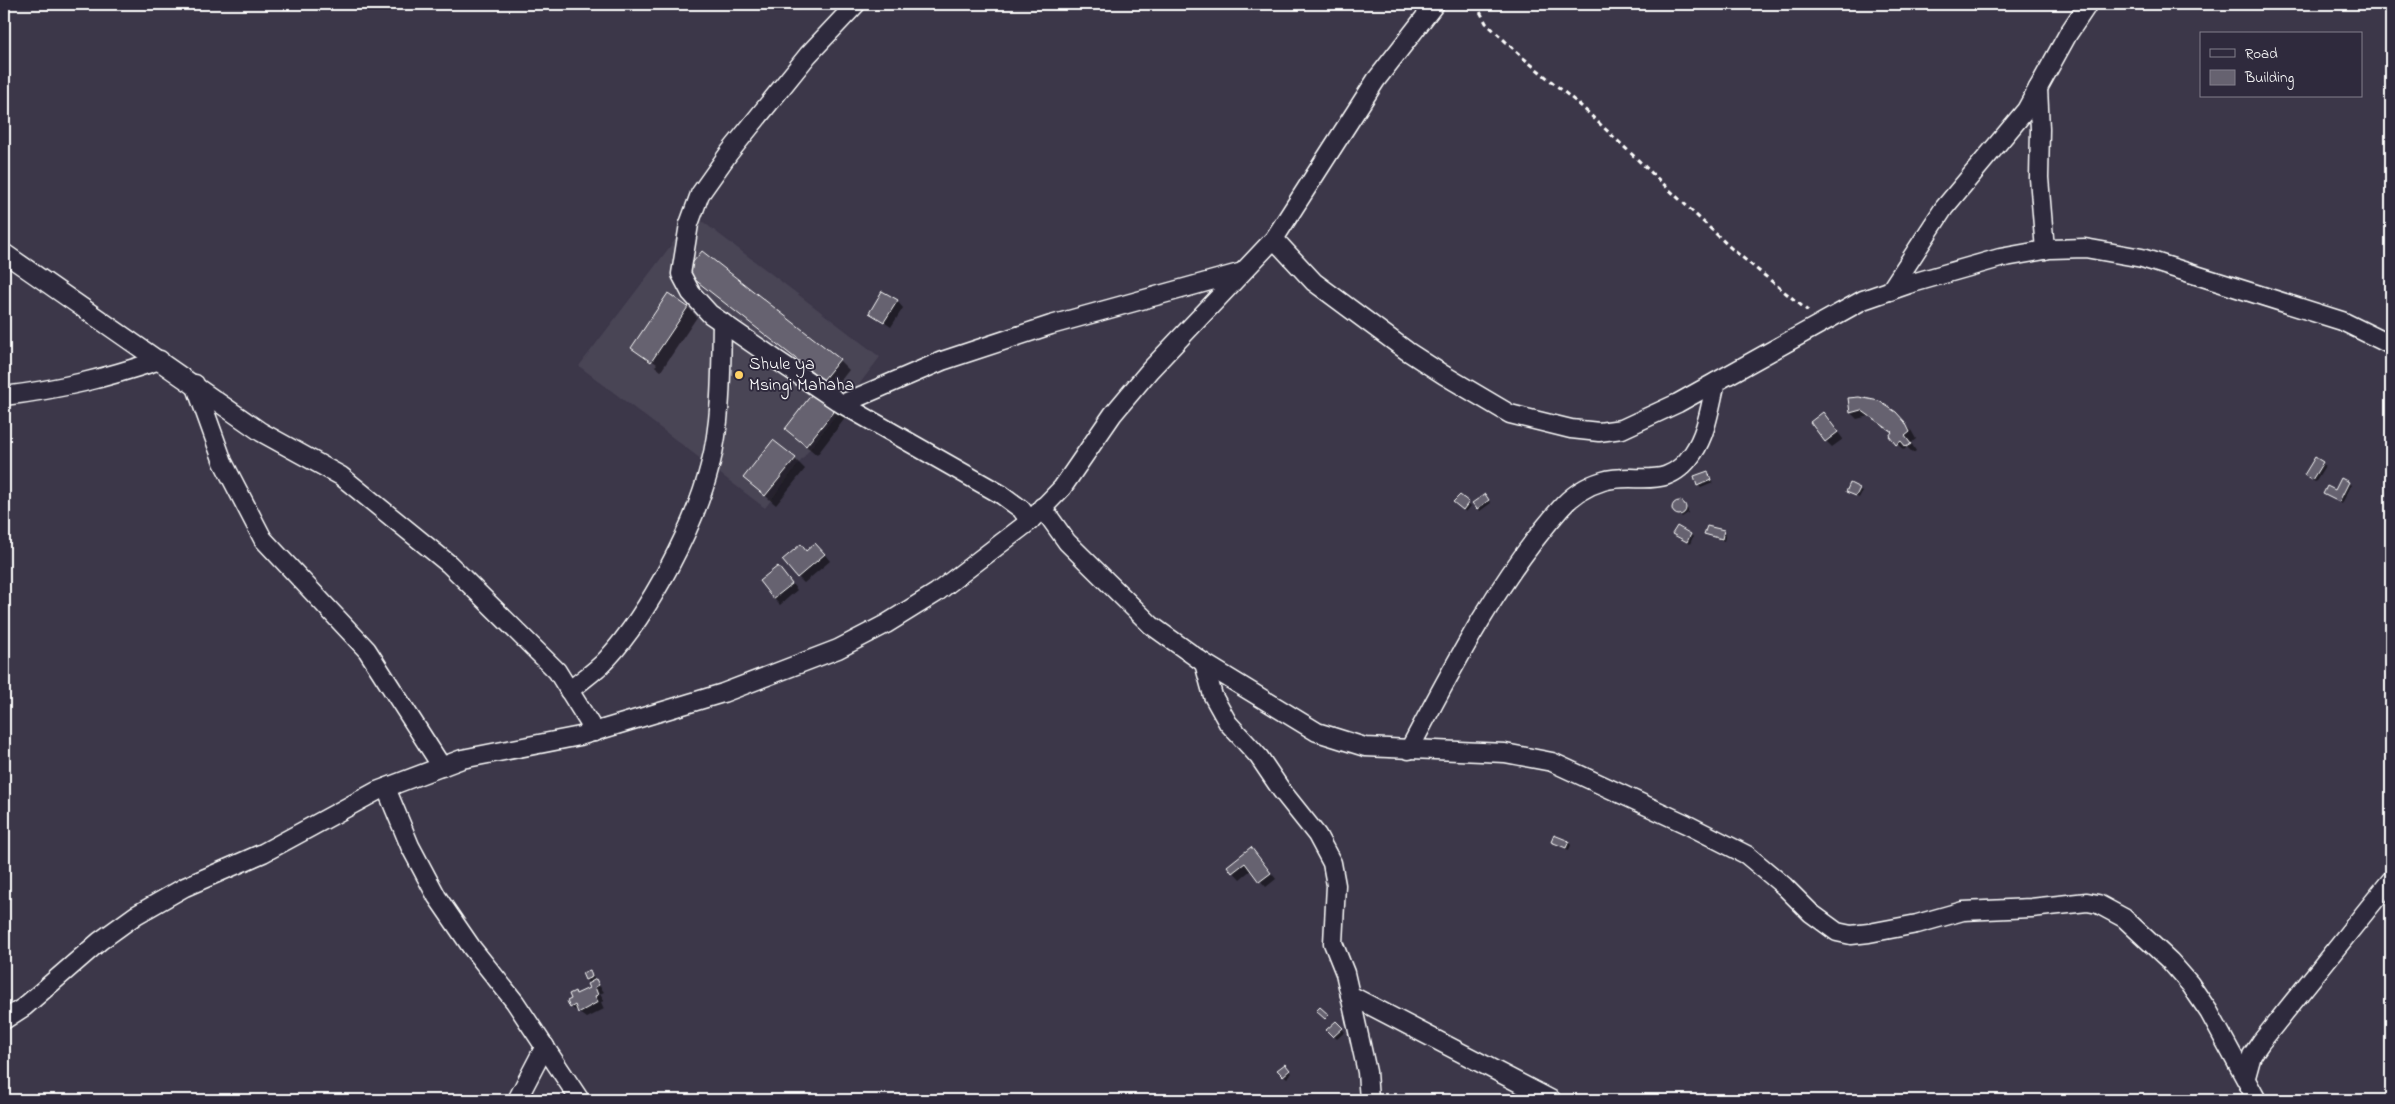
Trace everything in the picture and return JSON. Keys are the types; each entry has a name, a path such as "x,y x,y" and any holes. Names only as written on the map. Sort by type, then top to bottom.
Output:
{"street":[{"path":"856,4 808,55 729,153 700,194 689,224 681,274 691,293 710,314 842,404 1002,495 1022,509 1030,521"},
{"path":"4,1020 24,1007 100,941 136,915 184,887 263,853 386,788 462,759 595,732 723,693 838,650 886,624 936,593 1030,521 1062,488 1113,414 1150,370 1274,239 1376,80 1435,4"},
{"path":"1890,290 1944,208 2026,110 2068,34 2088,4"},
{"path":"2038,88 2040,129 2039,178 2045,250"},
{"path":"1274,239 1314,282 1408,351 1510,414 1571,429 1599,432 1622,429 1716,382 1863,300 1890,290 2000,258 2045,250 2085,248 2142,258 2342,322 2391,344"},
{"path":"4,253 195,384 261,432 341,476 449,564 557,671 595,732"},
{"path":"842,404 942,361 1051,325 1241,273"},
{"path":"569,691 606,660 622,641 665,574 691,520 710,466 720,395 722,322"},
{"path":"4,396 54,390 92,381 160,360"},
{"path":"1408,750 1447,678 1496,597 1527,550 1560,508 1576,492 1604,480 1654,479 1670,474 1683,465 1693,453 1704,429 1716,382"},
{"path":"195,384 223,462 263,539 367,650 442,767"},
{"path":"1042,507 1067,542 1144,618 1204,663 1317,732 1365,747 1505,753 1552,762 1686,824 1747,855 1811,913 1838,932 1851,935 1869,933 1917,924 1964,911 2071,905 2087,902 2098,904 2124,918 2170,961 2190,984 2209,1012 2258,1100"},
{"path":"1204,663 1213,696 1228,723 1259,757 1282,791 1317,835 1332,863 1336,885 1333,943 1345,973 1350,994 1367,1072 1370,1100"},
{"path":"386,788 410,846 438,897 472,948 515,1002 580,1100"},
{"path":"2246,1077 2252,1055 2261,1042 2391,880"},
{"path":"1350,994 1552,1100"},
{"path":"517,1100 545,1046"}],"path":[{"path":"1476,4 1486,23 1582,106 1732,249 1823,322"}],"shaded area":[{"path":"694,215 880,357 765,508 579,366"}],"building":[{"path":"702,251 840,359 823,380 685,272"},
{"path":"882,291 898,300 884,322 869,313"},
{"path":"668,293 688,307 651,362 631,348"},
{"path":"815,390 837,407 806,446 785,429"},
{"path":"1859,397 1879,401 1896,412 1905,422 1910,432 1905,436 1911,444 1906,447 1901,441 1896,445 1889,436 1892,432 1861,410 1850,413 1848,398"},
{"path":"1823,412 1838,432 1825,442 1810,422"},
{"path":"773,440 796,458 765,496 743,478"},
{"path":"2315,457 2323,462 2312,480 2304,475"},
{"path":"1708,471 1711,480 1697,486 1694,476"},
{"path":"2341,478 2349,482 2339,502 2323,494 2327,486 2335,490"},
{"path":"1850,483 1860,488 1856,496 1846,492"},
{"path":"1485,494 1489,500 1477,509 1472,503"},
{"path":"1460,495 1469,502 1463,510 1453,502"},
{"path":"1676,501 1682,501 1686,508 1682,515 1676,515 1672,511 1672,505"},
{"path":"1677,526 1691,534 1687,542 1672,534"},
{"path":"1707,526 1724,530 1722,539 1704,534"},
{"path":"815,543 825,554 797,578 782,560 801,544 806,551"},
{"path":"778,566 792,584 773,599 759,581"},
{"path":"1554,835 1569,841 1566,848 1551,842"},
{"path":"1251,847 1271,873 1259,882 1245,863 1232,873 1227,866"},
{"path":"590,970 592,977 585,980 582,973"},
{"path":"596,979 599,985 595,987 598,995 595,996 598,1002 578,1013 575,1005 570,1008 567,1001 571,999 569,994 575,991 576,994 589,988 587,984"},
{"path":"1320,1007 1329,1015 1325,1019 1316,1011"},
{"path":"1336,1021 1343,1028 1333,1037 1326,1030"},
{"path":"1285,1064 1290,1070 1283,1076 1277,1070"}],"place":[{"name":"Shule ya Msingi Mahaha","path":"739,375"}]}
